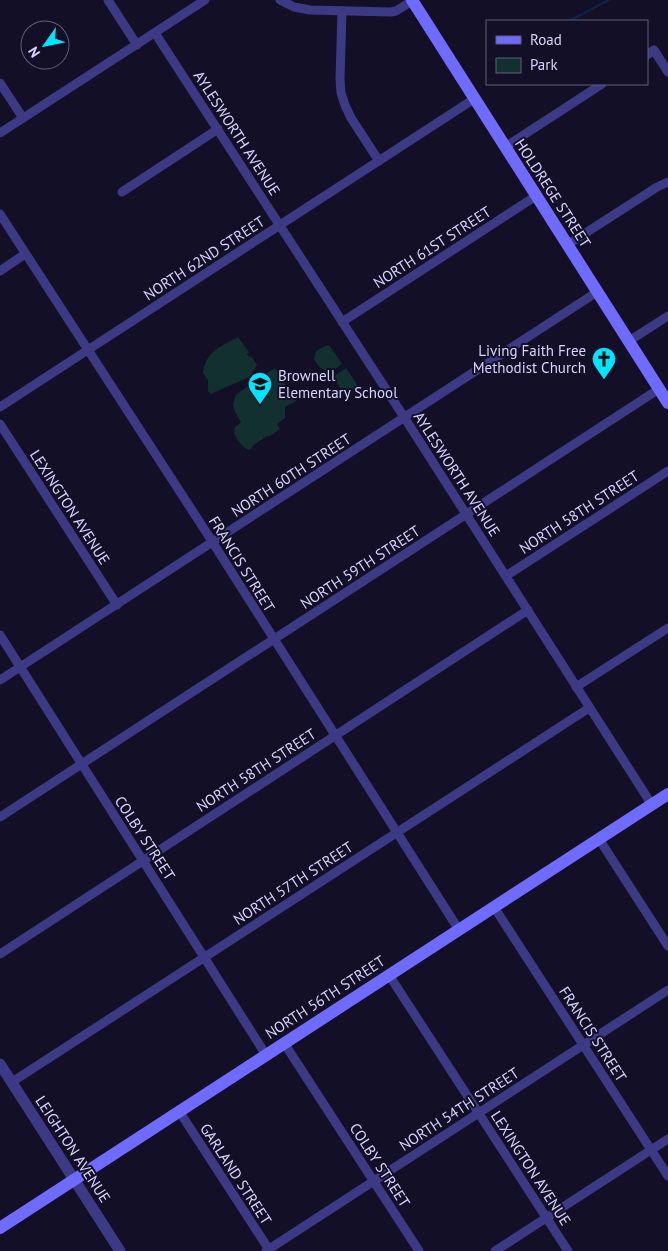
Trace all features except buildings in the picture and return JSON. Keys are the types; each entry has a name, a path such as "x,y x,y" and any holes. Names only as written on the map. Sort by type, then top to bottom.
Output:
{"main road":[{"name":"HOLDREGE STREET","path":"412,1 668,403"},
{"name":"NORTH 56TH STREET","path":"0,1228 668,794"}],"street":[{"path":"108,0 136,44"},
{"path":"0,133 204,0"},
{"path":"280,0 294,7 304,9 391,12 412,1"},
{"path":"342,11 341,93 351,118 379,161"},
{"name":"AYLESWORTH AVENUE","path":"155,33 404,417 652,805"},
{"path":"651,53 668,72"},
{"path":"0,83 23,118"},
{"path":"505,147 600,85"},
{"name":"NORTH 62ND STREET","path":"0,408 474,99"},
{"path":"122,192 218,130"},
{"path":"567,245 656,187 668,182"},
{"name":"NORTH 61ST STREET","path":"342,322 536,196"},
{"name":"FRANCIS STREET","path":"0,214 459,930"},
{"path":"0,271 25,254"},
{"name":"NORTH 60TH STREET","path":"0,680 597,292"},
{"path":"629,341 668,316"},
{"name":"NORTH 59TH STREET","path":"0,817 659,389"},
{"name":"LEXINGTON AVENUE","path":"0,424 117,605"},
{"name":"NORTH 58TH STREET","path":"506,576 668,471"},
{"name":"NORTH 58TH STREET","path":"0,954 528,610"},
{"path":"576,687 668,628"},
{"name":"COLBY STREET","path":"0,636 266,1055"},
{"name":"NORTH 57TH STREET","path":"6,1078 204,957 590,708"},
{"path":"599,839 668,946"},
{"name":"FRANCIS STREET","path":"494,907 668,1176"},
{"name":"LEXINGTON AVENUE","path":"389,975 568,1251"},
{"name":"NORTH 54TH STREET","path":"268,1250 668,990"},
{"name":"COLBY STREET","path":"284,1043 419,1251"},
{"name":"LEIGHTON AVENUE","path":"0,1064 6,1078 120,1251"},
{"name":"GARLAND STREET","path":"179,1111 268,1250"},
{"path":"495,1251 668,1139"}],"green space":[{"path":"238,337 249,352 247,354 249,357 251,356 257,365 249,377 211,394 208,391 208,380 203,373 207,359 220,347"},
{"path":"329,345 342,364 331,372 321,368 314,359 316,351"},
{"path":"275,368 296,401 285,407 285,418 277,424 280,429 255,444 250,450 240,443 234,433 235,427 241,422 233,405 236,395"},
{"path":"346,368 358,386 345,395 333,377"}],"waterway":[{"path":"571,20 609,0"}],"place":[{"name":"Living Faith Free Methodist Church","path":"604,380"},
{"name":"Brownell Elementary School","path":"260,405"}]}
